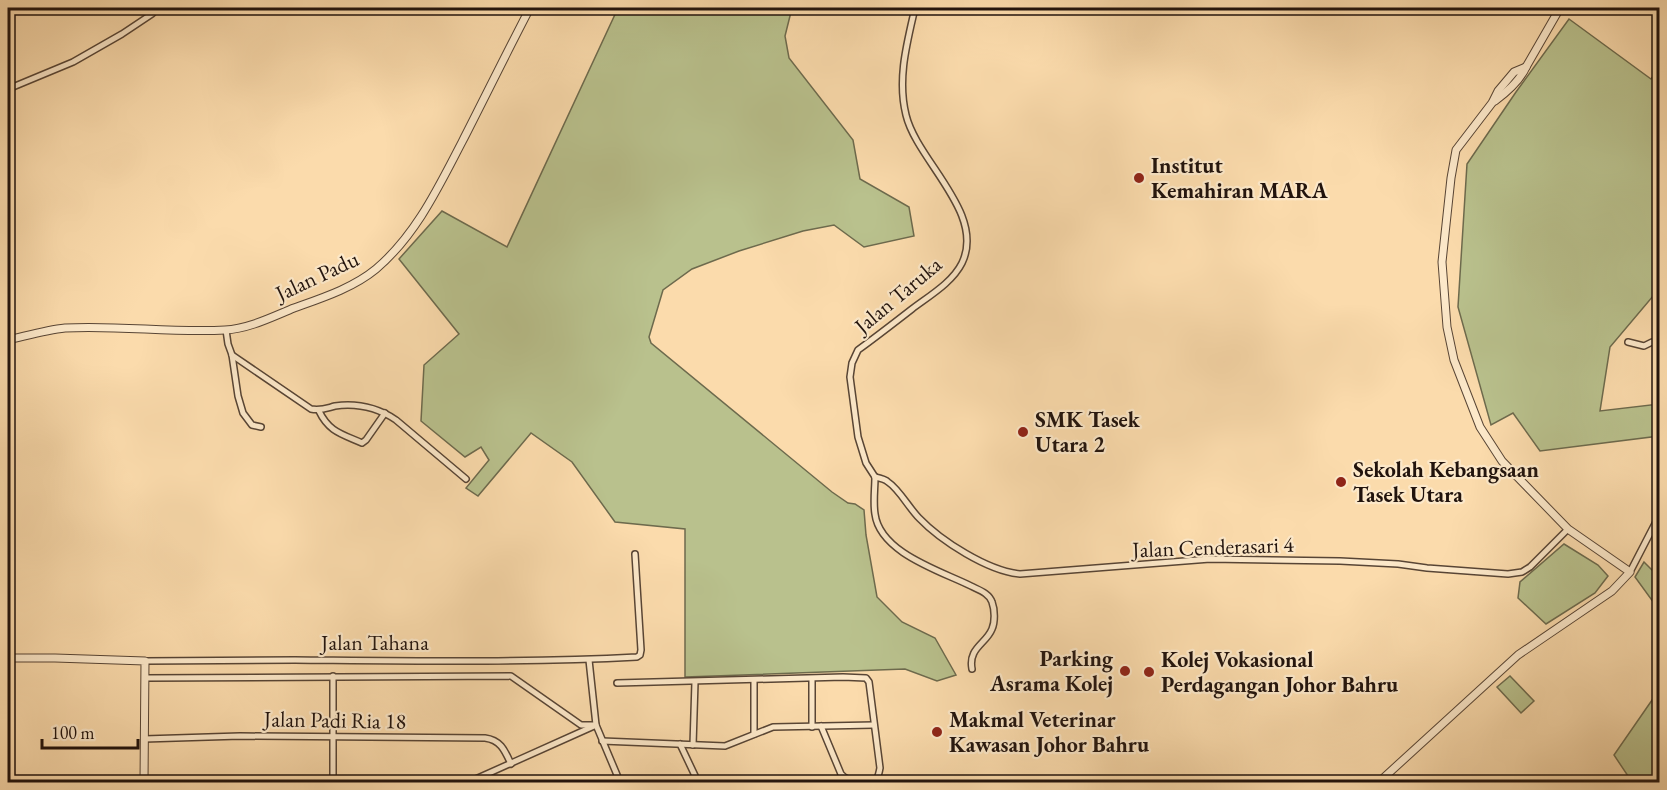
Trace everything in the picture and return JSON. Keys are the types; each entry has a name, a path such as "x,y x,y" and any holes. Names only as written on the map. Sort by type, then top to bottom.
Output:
{"street":[{"path":"8,89 73,62 122,34 158,8"},
{"name":"Jalan Padu","path":"8,340 65,328 226,330 256,323 320,299 363,278 376,269 407,236 426,210 530,8"},
{"name":"Jalan Taruka","path":"875,477 866,463 858,437 850,377 852,363 858,350 945,284 962,263 967,243 966,228 960,212 911,132 905,114 902,92 903,67 915,8"},
{"path":"1492,103 1522,76 1560,8"},
{"path":"1526,67 1514,72 1456,150 1442,254 1447,327 1454,360 1481,430 1502,461 1568,529 1630,572"},
{"path":"226,330 243,413 252,425 261,427"},
{"path":"1628,342 1644,346 1652,342 1659,343"},
{"path":"232,355 311,409 319,411 336,406 370,407 385,413 466,479"},
{"path":"319,411 325,423 336,431 362,443 385,413"},
{"path":"875,477 874,515 881,531 890,542 921,564 950,575 986,593 991,599 994,613 992,630 978,646 971,661 972,669"},
{"name":"Jalan Cenderasari 4","path":"875,477 889,482 908,506 932,530 977,560 1003,571 1020,574 1221,560 1375,563 1508,574 1522,572 1530,567 1568,529"},
{"path":"1379,783 1518,655 1612,591 1630,572 1659,514"},
{"name":"Jalan Tahana","path":"8,658 145,661 589,660 637,657 641,650 635,554"},
{"path":"589,660 596,725 621,783"},
{"path":"144,783 145,661"},
{"path":"333,676 333,783"},
{"path":"145,678 511,676 581,725 596,725"},
{"path":"812,679 812,727"},
{"path":"617,683 867,679 880,768 876,778 871,782 846,779 841,774 821,726"},
{"path":"754,680 754,734"},
{"path":"693,745 695,682"},
{"path":"602,741 725,747 773,727 874,724"},
{"path":"469,783 596,725"},
{"name":"Jalan Padi Ria 18","path":"144,739 240,736 490,739 502,746 512,764"},
{"path":"680,744 698,783"}],"green space":[{"path":"618,8 792,8 785,36 789,58 853,140 860,179 909,207 914,236 864,247 834,225 803,231 739,251 692,269 663,290 649,337 651,343 832,492 864,510 877,597 902,622 935,638 956,675 937,681 905,669 685,677 685,529 615,522 572,462 531,433 478,496 466,488 489,460 481,447 465,457 421,421 424,365 459,334 399,259 442,211 507,247"},
{"path":"1569,19 1651,79 1659,68 1659,289 1610,347 1600,411 1659,404 1659,436 1540,451 1513,413 1491,425 1458,307 1467,164"},
{"path":"1564,544 1598,565 1608,576 1595,593 1546,624 1518,598 1520,582"},
{"path":"1644,562 1659,577 1659,610 1635,577"},
{"path":"1510,676 1534,701 1521,713 1497,687"},
{"path":"1659,690 1659,782 1632,782 1614,755"}],"place":[{"name":"Institut Kemahiran MARA","path":"1139,178"},
{"name":"SMK Tasek Utara 2","path":"1023,432"},
{"name":"Sekolah Kebangsaan Tasek Utara","path":"1341,482"},
{"name":"Parking Asrama Kolej","path":"1125,671"},
{"name":"Kolej Vokasional Perdagangan Johor Bahru","path":"1149,672"},
{"name":"Makmal Veterinar Kawasan Johor Bahru","path":"937,732"}]}
